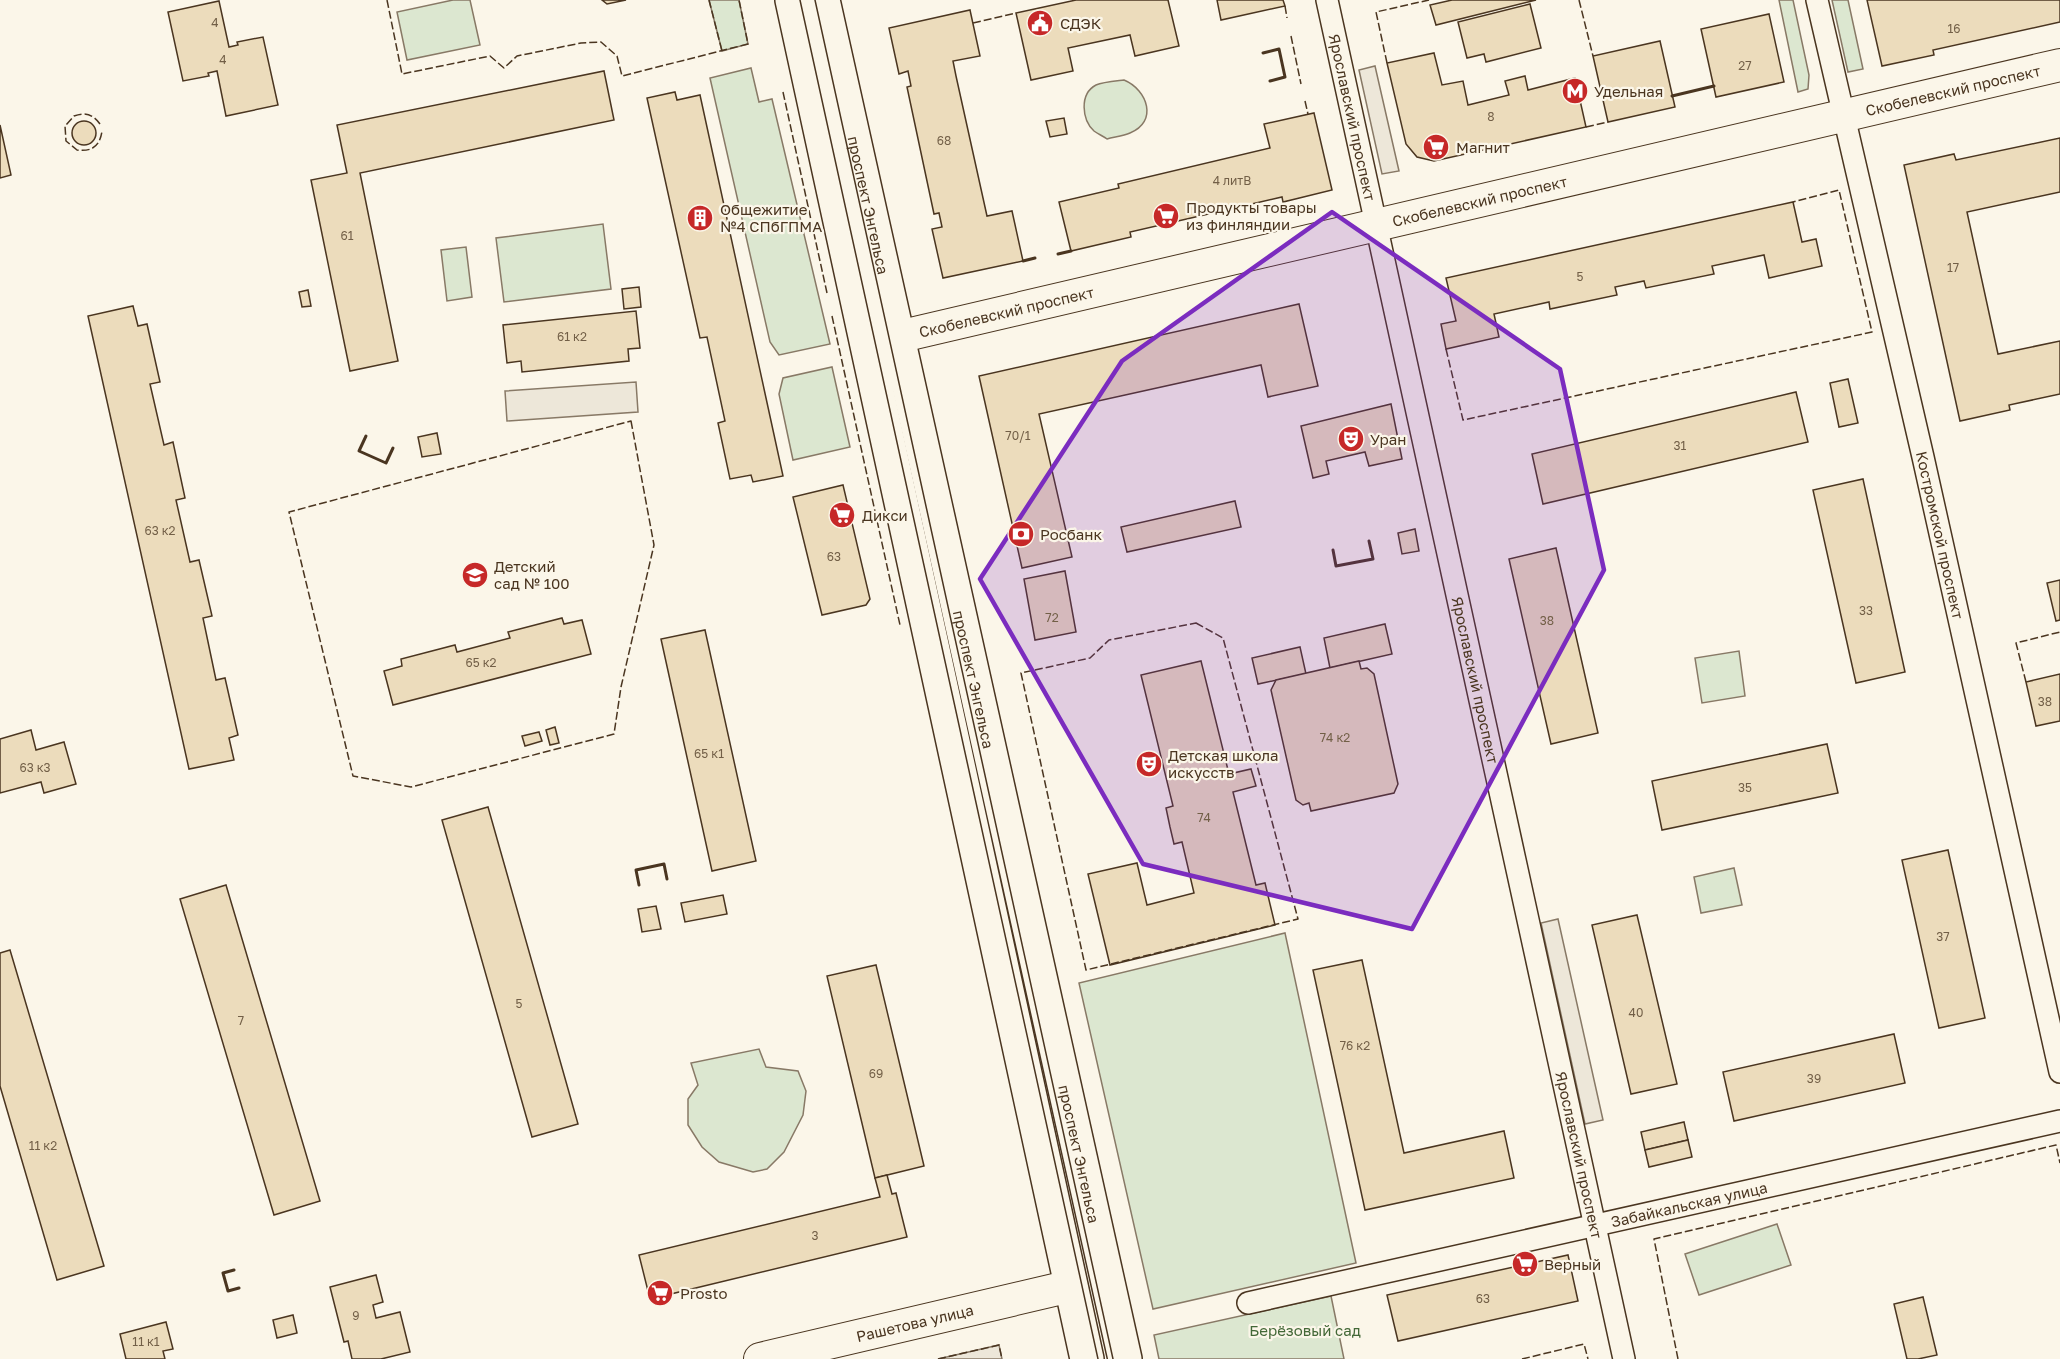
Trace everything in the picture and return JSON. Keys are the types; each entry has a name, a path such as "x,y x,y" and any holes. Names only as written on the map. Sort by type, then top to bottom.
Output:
{"main road":[{"name":"проспект Энгельса","path":"792,0 1087,1359"},
{"name":"проспект Энгельса","path":"828,1 898,337 1125,1359"},
{"path":"1071,1286 1107,1278"}],"street":[{"name":"Ярославский проспект","path":"1327,0 1624,1359"},
{"name":"Костромской проспект","path":"1817,0 1918,434 2060,1072"},
{"name":"Скобелевский проспект","path":"867,344 2060,65"},
{"name":"Забайкальская улица","path":"1248,1303 2060,1121"},
{"name":"Рашетова улица","path":"760,1359 1071,1286"}],"highlighted area":[{"path":"1332,212 1560,369 1604,570 1412,929 1143,864 980,579 1122,361"}],"green space":[{"path":"453,0 470,0 480,45 407,60 397,12"},
{"path":"709,0 739,0 748,44 722,51"},
{"path":"1779,0 1793,0 1809,75 1808,89 1798,92"},
{"path":"1832,0 1848,0 1863,69 1848,72"},
{"path":"751,68 759,102 772,99 830,344 779,355 770,342 710,78"},
{"path":"1124,80 1139,91 1144,98 1147,114 1139,128 1107,139 1094,131 1087,120 1084,107 1087,94 1096,85"},
{"path":"603,224 611,289 504,302 496,238"},
{"path":"466,247 472,297 447,301 441,250"},
{"path":"832,367 850,447 793,460 779,394 783,378"},
{"path":"1739,651 1745,696 1702,703 1695,658"},
{"path":"1734,868 1742,905 1701,913 1694,877"},
{"path":"1285,933 1356,1263 1153,1309 1079,983"},
{"path":"759,1049 766,1067 798,1071 806,1091 803,1115 784,1152 767,1169 753,1172 719,1162 702,1147 688,1125 688,1099 698,1085 691,1063"},
{"path":"1777,1224 1791,1265 1699,1295 1685,1254"},
{"name":"Берёзовый сад","path":"1331,1296 1344,1359 1159,1359 1154,1335"}],"shaded area":[{"path":"1375,66 1399,171 1382,174 1359,70"},
{"path":"636,382 638,412 507,421 505,391"},
{"path":"1558,919 1603,1120 1585,1124 1541,923"},
{"path":"999,1345 1002,1359 938,1359"}],"building":[{"path":"602,0 626,0 607,4"},
{"path":"1076,0 1168,0 1179,46 1135,56 1130,35 1068,48 1073,71 1031,80 1016,13"},
{"path":"1217,0 1283,0 1285,6 1221,20"},
{"path":"1452,0 1536,0 1436,25 1430,5"},
{"path":"1867,0 2060,0 2060,22 1933,50 1934,55 1882,66"},
{"path":"219,1 229,47 238,45 237,42 263,37 278,105 226,116 217,71 208,73 209,76 183,81 168,12"},
{"path":"1530,4 1541,48 1486,62 1484,54 1467,58 1458,22"},
{"path":"970,10 980,56 953,61 956,76 987,216 1012,211 1023,261 943,278 932,229 942,227 939,213 934,214 907,87 911,86 908,71 899,74 889,28"},
{"path":"1769,14 1784,82 1716,97 1701,29"},
{"path":"1660,41 1675,107 1608,122 1593,56"},
{"path":"1434,53 1442,85 1463,81 1468,105 1509,95 1505,81 1525,76 1528,90 1575,78 1586,127 1434,161 1417,157 1406,144 1387,63"},
{"path":"604,71 614,120 360,173 398,361 350,371 311,180 347,173 337,125"},
{"name":"Общежитие №4 СПбГПМА","path":"675,92 677,100 700,95 783,476 753,482 751,475 730,479 718,423 725,421 707,337 700,338 647,98"},
{"path":"1314,113 1332,190 1283,202 1282,197 1130,232 1131,237 1071,251 1059,202 1119,188 1118,184 1270,148 1264,124"},
{"path":"1064,118 1067,134 1050,137 1046,121"},
{"path":"84,121 92,125 96,133 92,141 84,145 76,141 72,133 76,125"},
{"path":"0,125 11,175 0,178"},
{"path":"2060,138 2060,192 1967,212 1998,354 2060,341 2060,394 2009,405 2010,410 1960,421 1904,165 1954,154 1956,160"},
{"path":"1793,202 1802,242 1816,239 1822,266 1769,278 1764,255 1712,266 1714,274 1646,288 1644,281 1615,287 1617,295 1550,309 1549,302 1494,314 1499,337 1446,349 1441,324 1456,321 1446,278"},
{"path":"639,287 641,307 624,309 622,289"},
{"path":"308,290 311,306 302,307 299,292"},
{"path":"1299,304 1318,386 1268,397 1261,365 1039,414 1072,557 1022,568 979,376"},
{"path":"133,306 138,326 147,324 160,382 150,384 164,445 173,442 185,498 176,500 190,562 199,560 212,616 203,618 216,680 225,678 238,735 229,738 234,760 189,769 88,316"},
{"path":"636,311 640,348 628,349 629,361 522,372 521,361 507,363 503,325"},
{"path":"1848,379 1858,423 1839,427 1830,383"},
{"path":"1796,392 1808,442 1543,504 1532,454"},
{"name":"Уран","path":"1391,404 1402,459 1369,466 1365,452 1326,461 1329,474 1313,478 1301,426"},
{"path":"437,433 441,454 422,457 418,437"},
{"path":"1863,479 1905,672 1856,683 1813,490"},
{"path":"843,485 870,599 866,605 822,615 793,497"},
{"path":"1235,501 1241,527 1127,552 1121,527"},
{"path":"1415,529 1419,551 1402,554 1398,533"},
{"path":"1556,548 1598,733 1551,744 1509,559"},
{"path":"1065,571 1076,632 1035,640 1024,579"},
{"path":"2060,580 2060,620 2056,621 2047,583"},
{"path":"562,618 564,624 582,620 591,654 393,705 384,671 402,666 401,659 455,645 457,652 510,638 508,632"},
{"path":"1385,624 1392,654 1330,668 1324,638"},
{"path":"705,630 756,861 712,871 661,639"},
{"path":"1300,647 1306,674 1258,684 1252,658"},
{"path":"1201,661 1229,774 1251,769 1256,786 1233,792 1256,885 1265,883 1275,925 1110,965 1088,874 1137,863 1147,905 1194,893 1182,842 1174,844 1166,808 1173,806 1141,675"},
{"path":"1359,661 1361,669 1367,668 1374,674 1398,784 1394,793 1311,811 1309,803 1303,805 1296,800 1271,690 1276,680"},
{"path":"2060,674 2060,721 2036,726 2026,682"},
{"path":"555,727 559,743 550,745 546,730"},
{"path":"31,730 36,750 64,742 76,784 44,793 41,782 0,793 0,739"},
{"path":"539,732 542,741 525,746 522,736"},
{"path":"1827,744 1838,793 1662,830 1652,781"},
{"path":"488,807 578,1124 532,1137 442,820"},
{"path":"1948,850 1985,1018 1939,1028 1902,860"},
{"path":"226,885 320,1201 274,1215 180,899"},
{"path":"723,895 727,914 685,922 681,903"},
{"path":"656,906 661,929 642,932 638,909"},
{"path":"1637,915 1677,1084 1631,1094 1592,925"},
{"path":"10,950 104,1266 57,1280 0,1086 0,953"},
{"path":"1362,960 1404,1153 1504,1131 1514,1178 1365,1210 1313,970"},
{"path":"876,965 924,1166 875,1178 827,976"},
{"path":"1894,1034 1905,1083 1734,1121 1723,1072"},
{"path":"1684,1122 1688,1140 1645,1150 1641,1132"},
{"path":"1688,1140 1692,1157 1649,1167 1645,1150"},
{"path":"887,1175 892,1194 896,1193 907,1237 650,1299 639,1255 880,1197 875,1178"},
{"path":"1568,1255 1578,1301 1398,1341 1387,1295"},
{"path":"376,1275 383,1302 373,1305 376,1318 400,1312 410,1352 381,1359 352,1359 348,1341 344,1342 330,1287"},
{"path":"1923,1297 1937,1355 1907,1359 1894,1304"},
{"path":"293,1315 297,1333 277,1338 273,1320"},
{"path":"166,1322 173,1349 163,1351 165,1359 126,1359 120,1334"}],"tram line":[{"path":"800,0 1098,1359"},
{"path":"815,0 1113,1359"}],"fence":[{"path":"387,0 402,74 490,56 504,68 517,56 581,43 601,42 617,56 622,76 748,44 739,0"},
{"path":"709,0 722,51"},
{"path":"1387,63 1376,12 1429,0"},
{"path":"1579,0 1593,56"},
{"path":"1285,6 1287,18"},
{"path":"973,23 1016,13"},
{"path":"1291,36 1301,84"},
{"path":"783,92 827,293"},
{"path":"1305,101 1308,114"},
{"path":"100,124 88,115 74,116 65,126 66,141 77,150 91,149 99,141 102,131"},
{"path":"1586,127 1608,122"},
{"path":"1446,349 1463,420 1872,332 1839,190 1793,202"},
{"path":"832,316 900,625"},
{"path":"631,421 654,545 621,687 614,734 411,787 353,776 289,512 631,421"},
{"path":"1196,623 1223,638 1298,919 1086,970 1021,673 1090,658 1109,640 1196,623"},
{"path":"2026,682 2016,643 2060,632"},
{"path":"1678,1359 1654,1239 2056,1145 2060,1163"},
{"path":"1522,1359 1584,1344 1588,1359"},
{"path":"938,1359 999,1345 1002,1359"}],"wall":[{"path":"1263,53 1279,49 1285,77 1270,81"},
{"path":"1672,96 1714,86"},
{"path":"1058,254 1071,251"},
{"path":"1023,261 1035,258"},
{"path":"366,436 359,451 386,463 393,448"},
{"path":"1333,550 1336,566 1373,559 1369,541"},
{"path":"639,885 636,870 664,864 667,879"},
{"path":"234,1270 223,1273 228,1291 239,1288"}],"place":[{"name":"СДЭК","path":"1040,23"},
{"name":"Удельная","path":"1575,91"},
{"name":"Магнит","path":"1436,147"},
{"name":"Продукты товары из финляндии","path":"1166,216"},
{"name":"Общежитие №4 СПбГПМА","path":"700,218"},
{"name":"Уран","path":"1351,439"},
{"name":"Дикси","path":"842,515"},
{"name":"Росбанк","path":"1021,534"},
{"name":"Детский сад № 100","path":"475,575"},
{"name":"Детская школа искусств","path":"1149,764"},
{"name":"Верный","path":"1525,1264"},
{"name":"Prosto","path":"660,1293"}]}
